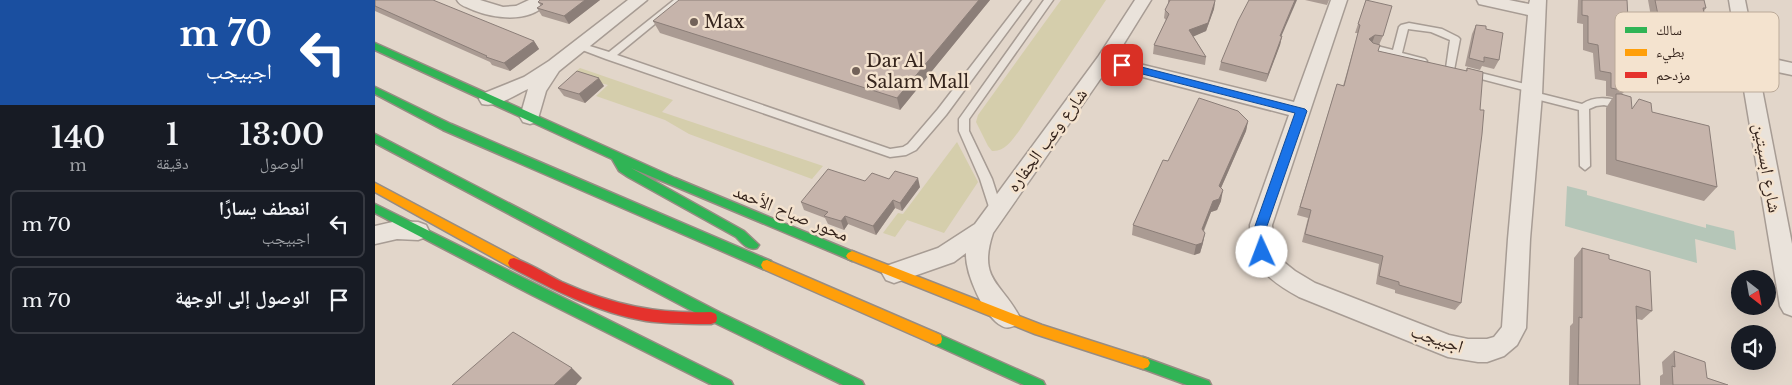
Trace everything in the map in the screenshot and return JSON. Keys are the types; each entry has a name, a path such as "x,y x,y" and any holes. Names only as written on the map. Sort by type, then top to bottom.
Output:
{"main road":[{"name":"محور صباح الأحمد","path":"375,46 617,158 749,216 1008,318 1154,366 1204,385"},
{"path":"375,90 447,127 767,264 1038,385"},
{"path":"375,138 716,318 857,385"},
{"path":"617,158 623,168 632,174 740,234 751,243 767,264"},
{"path":"375,187 486,251 600,302 635,312 673,318 716,318"},
{"path":"375,208 726,385"}],"street":[{"path":"465,0 499,14 514,14 541,0"},
{"path":"489,99 523,85 555,65 639,0"},
{"name":"شارع وعب الجفاره","path":"1008,318 989,295 981,280 977,260 977,245 983,230 1105,61 1143,0"},
{"name":"اجبيجب","path":"1339,0 1261,226 1262,252 1267,260 1287,279 1307,290 1448,346 1482,351 1498,348 1509,339 1514,328 1519,239 1533,92 1537,6 1485,0"},
{"path":"1105,61 1301,111"},
{"path":"530,117 537,91 555,65"},
{"path":"1779,66 1792,69"},
{"name":"شارع ابسيتين","path":"1754,92 1786,243 1792,306"},
{"path":"375,235 397,230 418,231"},
{"name":"شارع وعب الجفاره","path":"894,272 946,255 983,230"}],"lane":[{"path":"609,57 681,0"},
{"path":"580,46 890,153 905,151 912,147 942,112 1027,0"},
{"path":"996,210 964,132 963,119 1049,0"},
{"path":"1397,55 1404,27 1412,26 1448,34 1455,39 1442,66"},
{"path":"1373,48 1442,66 1584,108"},
{"path":"1584,108 1589,104 1611,102 1637,110"},
{"path":"1584,108 1585,166"},
{"path":"942,112 963,119"}],"shaded area":[{"path":"1061,0 1106,0 1011,142 1001,150 992,151 976,122 978,115"},
{"path":"580,68 673,100 662,112 823,166 812,179 689,134 665,120 596,96 608,85 572,75"},
{"path":"957,142 978,182 944,233 907,220 895,237 883,233 898,213 903,214"},
{"path":"1567,186 1587,191 1587,195 1706,228 1706,224 1734,231 1736,250 1695,239 1697,263 1565,226"}],"building":[{"path":"375,0 433,0 534,41 504,63 486,57 375,6"},
{"path":"540,0 585,0 564,16 537,8 543,4 538,2"},
{"name":"Dar Al Salam Mall","path":"679,0 979,0 897,98 653,21"},
{"path":"1170,0 1215,0 1208,23 1189,30 1206,57 1154,45 1169,14 1165,10"},
{"path":"1249,0 1295,0 1280,36 1282,36 1268,74 1221,62"},
{"path":"1366,0 1392,6 1383,36 1375,35 1369,39 1373,43 1380,45 1378,51 1467,71 1467,68 1483,72 1480,110 1484,110 1482,134 1461,303 1399,285 1399,282 1379,276 1383,256 1305,234 1311,210 1300,207 1337,84 1344,86 1360,25 1358,24"},
{"path":"1582,0 1627,0 1628,12 1615,12 1615,89 1611,88 1611,73 1600,71 1598,45 1588,43 1588,16 1582,15"},
{"path":"1655,0 1704,0 1706,8 1703,8 1704,12 1657,12"},
{"path":"1476,25 1486,26 1486,29 1503,33 1499,60 1484,57 1484,62 1469,58"},
{"path":"577,71 599,78 579,94 558,88"},
{"path":"1616,94 1631,97 1632,109 1639,99 1651,103 1652,112 1709,126 1717,187 1616,160"},
{"path":"1199,98 1238,111 1248,121 1219,186 1223,190 1219,199 1213,201 1202,229 1205,233 1202,243 1196,245 1133,225 1163,160 1168,161"},
{"path":"828,169 865,181 872,173 889,179 895,171 918,178 900,203 893,200 873,226 845,216 841,221 824,216 828,212 801,202"},
{"path":"1582,248 1609,255 1609,259 1650,271 1652,311 1636,306 1640,385 1578,385 1579,317 1582,318"},
{"path":"513,332 572,368 554,385 452,385"},
{"path":"1674,351 1705,362 1707,378 1728,385 1673,385 1672,366 1675,367"}],"traffic: fast":[{"path":"375,46 731,207 852,256"},
{"path":"375,90 447,127 767,265"},
{"path":"375,138 716,317 857,385"},
{"path":"617,158 623,168 632,174 740,234 753,245"},
{"path":"375,208 536,291 726,385"},
{"path":"936,339 1038,385"},
{"path":"1143,363 1204,385"}],"traffic: slow":[{"path":"375,187 514,263"},
{"path":"852,256 1040,330 1143,363"},
{"path":"767,265 936,339"}],"traffic: jam":[{"path":"514,263 573,292 619,309 643,315 663,317 711,318"}],"place":[{"name":"Max","path":"694,22"},
{"name":"Dar Al Salam Mall","path":"856,71"}],"route":[{"path":"1122,65 1301,111 1261,226 1262,252"}]}
